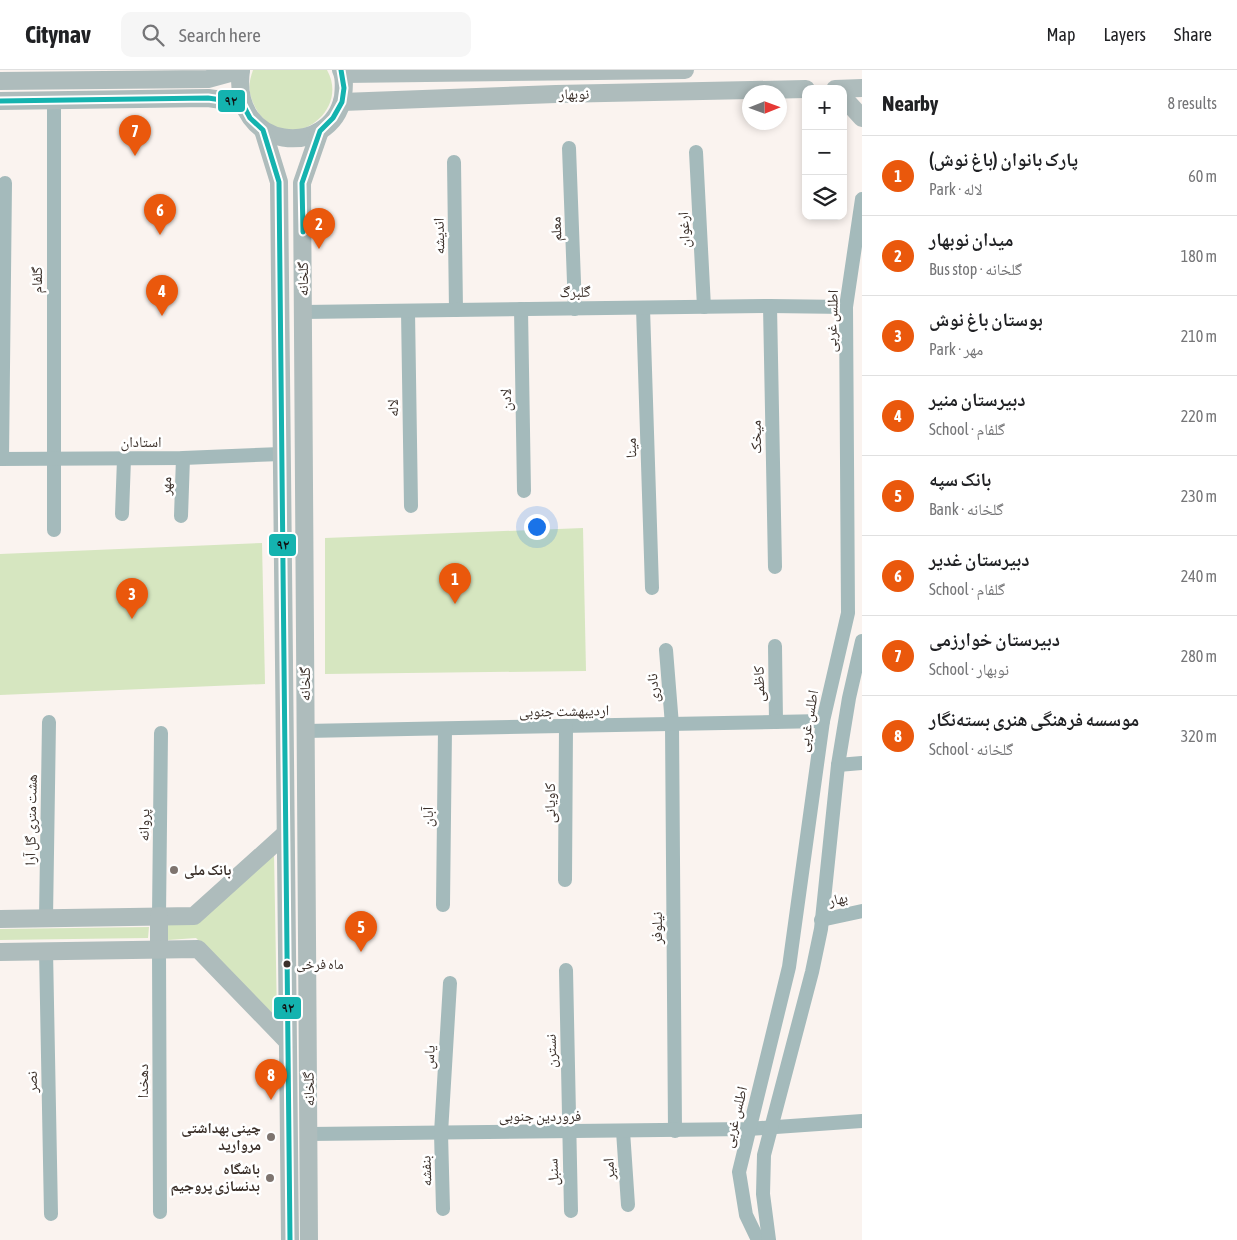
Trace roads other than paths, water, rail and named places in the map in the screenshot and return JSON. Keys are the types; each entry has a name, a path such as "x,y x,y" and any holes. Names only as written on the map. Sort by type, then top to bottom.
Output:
{"main road":[{"path":"0,81 37,75 144,75 208,79 241,70 239,86 242,103 250,118 263,130 282,138 301,138 320,131 333,118 342,102 344,88 342,72"},
{"name":"نوبهار","path":"342,72 685,70"},
{"path":"847,89 862,88"},
{"name":"نوبهار","path":"342,102 556,94 802,89"},
{"path":"0,101 208,98 242,103"},
{"path":"847,101 862,118"},
{"name":"گلخانه","path":"263,130 278,182 290,1240"},
{"name":"گلخانه","path":"309,1240 302,182 320,131"},
{"path":"0,919 194,916 284,835"},
{"path":"159,916 159,949"},
{"path":"0,952 198,949 287,1041"}],"street":[{"name":"گلفام","path":"54,100 54,530"},
{"name":"معلم","path":"569,148 575,308"},
{"name":"ارغوان","path":"696,152 704,307"},
{"name":"اندیشه","path":"454,162 456,310"},
{"path":"1,459 5,183"},
{"name":"اطلس غربی","path":"758,1240 746,1215 739,1172 789,967 823,721 848,613 846,307 862,199"},
{"name":"گلبرگ","path":"303,312 770,306 846,307"},
{"name":"میخک","path":"770,306 775,567"},
{"name":"مینا","path":"643,308 652,588"},
{"name":"لادن","path":"522,309 524,491"},
{"name":"لاله","path":"408,311 411,506"},
{"name":"استادان","path":"1,459 184,458 281,454"},
{"name":"مهر","path":"180,516 184,458"},
{"path":"122,514 124,459"},
{"path":"769,1240 763,1194 764,1155 812,972 822,920 838,765 849,698 862,641"},
{"name":"کاظمی","path":"775,646 776,722"},
{"name":"نادری","path":"666,650 672,724"},
{"name":"اردیبهشت جنوبی","path":"305,731 823,721"},
{"name":"هشت متری گل آرا","path":"46,918 49,722"},
{"name":"نیلوفر","path":"672,724 675,1131"},
{"name":"کاویانی","path":"565,880 566,727"},
{"name":"آبان","path":"443,905 445,729"},
{"name":"پروانه","path":"159,916 161,733"},
{"path":"838,765 862,763"},
{"name":"بهار","path":"822,920 862,911"},
{"name":"دهخدا","path":"159,949 160,1212"},
{"name":"نصر","path":"46,950 51,1214"},
{"name":"نسترن","path":"566,970 568,1132"},
{"name":"یاس","path":"441,1133 450,983"},
{"name":"فروردین جنوبی","path":"309,1134 748,1130 862,1121"},
{"name":"امیر","path":"623,1131 628,1204"},
{"name":"سنبل","path":"568,1132 571,1211"},
{"name":"بنفشه","path":"441,1133 443,1209"}],"place":[{"name":"دبیرستان خوارزمی","path":"135,156"},
{"name":"دبیرستان غدیر","path":"160,235"},
{"name":"میدان نوبهار","path":"319,249"},
{"name":"دبیرستان منیر","path":"162,316"},
{"name":"پارک بانوان (باغ نوش)","path":"455,604"},
{"name":"بوستان باغ نوش","path":"132,619"},
{"name":"بانک ملی","path":"174,870"},
{"name":"بانک سپه","path":"361,952"},
{"name":"ماه فرخی","path":"287,964"},
{"name":"موسسه فرهنگی هنری بسته‌نگار","path":"271,1100"},
{"name":"چینی بهداشتی مروارید","path":"271,1137"},
{"name":"باشگاه بدنسازی پروجیم","path":"270,1178"}]}
